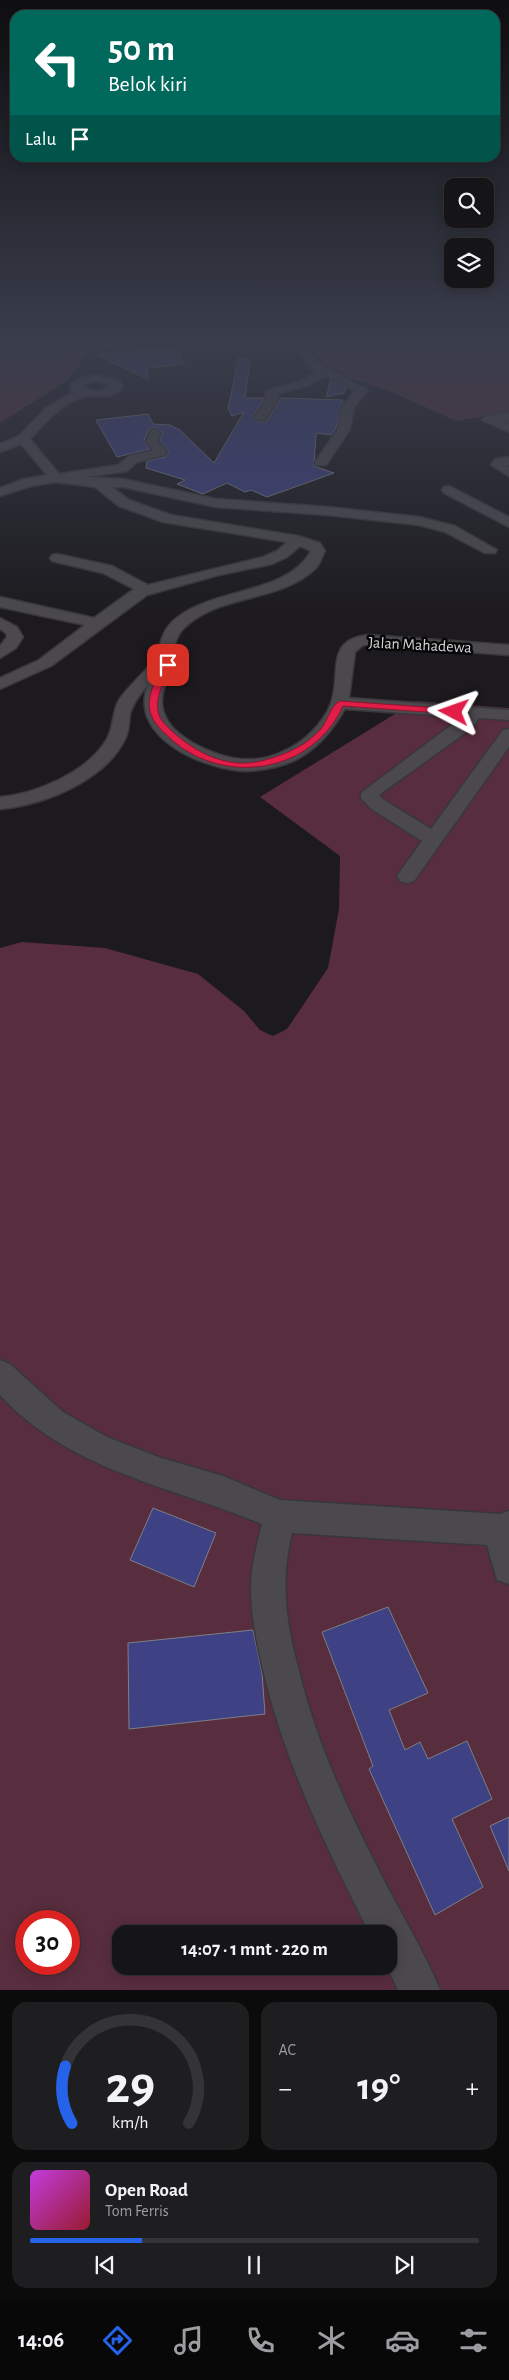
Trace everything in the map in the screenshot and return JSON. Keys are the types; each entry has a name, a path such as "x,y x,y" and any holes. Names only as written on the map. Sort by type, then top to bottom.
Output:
{"street":[{"path":"0,448 23,439 27,435"},
{"path":"0,492 29,482 118,469 126,466 133,459 162,451 152,441 154,435"},
{"path":"321,462 340,435"},
{"path":"23,439 56,478 123,484 216,503 328,511 419,521 450,529 490,550"},
{"path":"509,461 500,462 497,465 509,472"},
{"path":"0,803 32,798 46,793 82,772 109,749 120,732 124,705 162,658 171,632 181,621 213,604 286,580 302,572 317,555 317,548 312,544 298,540 168,519 124,503 98,483"},
{"path":"449,490 509,523"},
{"path":"0,684 46,663 132,597 147,590 218,571 267,562 282,554 298,540"},
{"path":"58,558 77,564 107,569 147,590"},
{"path":"0,602 97,623"},
{"name":"Jalan Mahadewa","path":"181,621 181,637 178,648 173,660 165,668 155,690 153,706 155,715 163,729 175,740 199,755 223,764 238,766 267,763 285,758 306,747 322,734 331,722 340,703 347,650 358,641 368,640 509,650"},
{"path":"0,623 12,630 16,634 16,638 13,644 0,653"},
{"path":"340,703 509,715"},
{"path":"433,839 377,804 370,798 370,793 466,724 473,713"},
{"path":"407,876 509,734"},
{"path":"0,1374 15,1390 52,1422 97,1448 161,1474 223,1492 280,1516 504,1529 509,1568"},
{"path":"280,1516 269,1568 270,1620 281,1676 301,1741 328,1809 420,1990"}],"shaded area":[{"path":"416,701 509,708 509,1990 0,1990 0,948 22,942 105,948 198,974 244,1011 260,1030 273,1036 287,1029 328,968 339,909 340,856 260,797"}],"building":[{"path":"104,435 146,435 144,440 150,449 117,457"},
{"path":"162,435 185,435 214,463 231,435 316,435 314,466 334,473 267,497 251,490 245,492 227,483 203,494 177,484 185,480 146,468 147,461 165,457 169,452 160,441"},
{"path":"153,1508 216,1533 194,1587 130,1560"},
{"path":"388,1607 428,1693 389,1710 405,1750 420,1742 428,1759 467,1741 492,1799 452,1819 483,1887 435,1915 369,1769 373,1766 322,1632"},
{"path":"253,1630 262,1673 265,1714 129,1729 128,1643"},
{"path":"509,1817 509,1871 490,1826"}],"route":[{"path":"168,665 153,698 155,715 159,724 175,740 186,747 199,755 223,764 238,766 267,763 285,758 299,751 322,734 331,722 340,703 454,712"}]}
